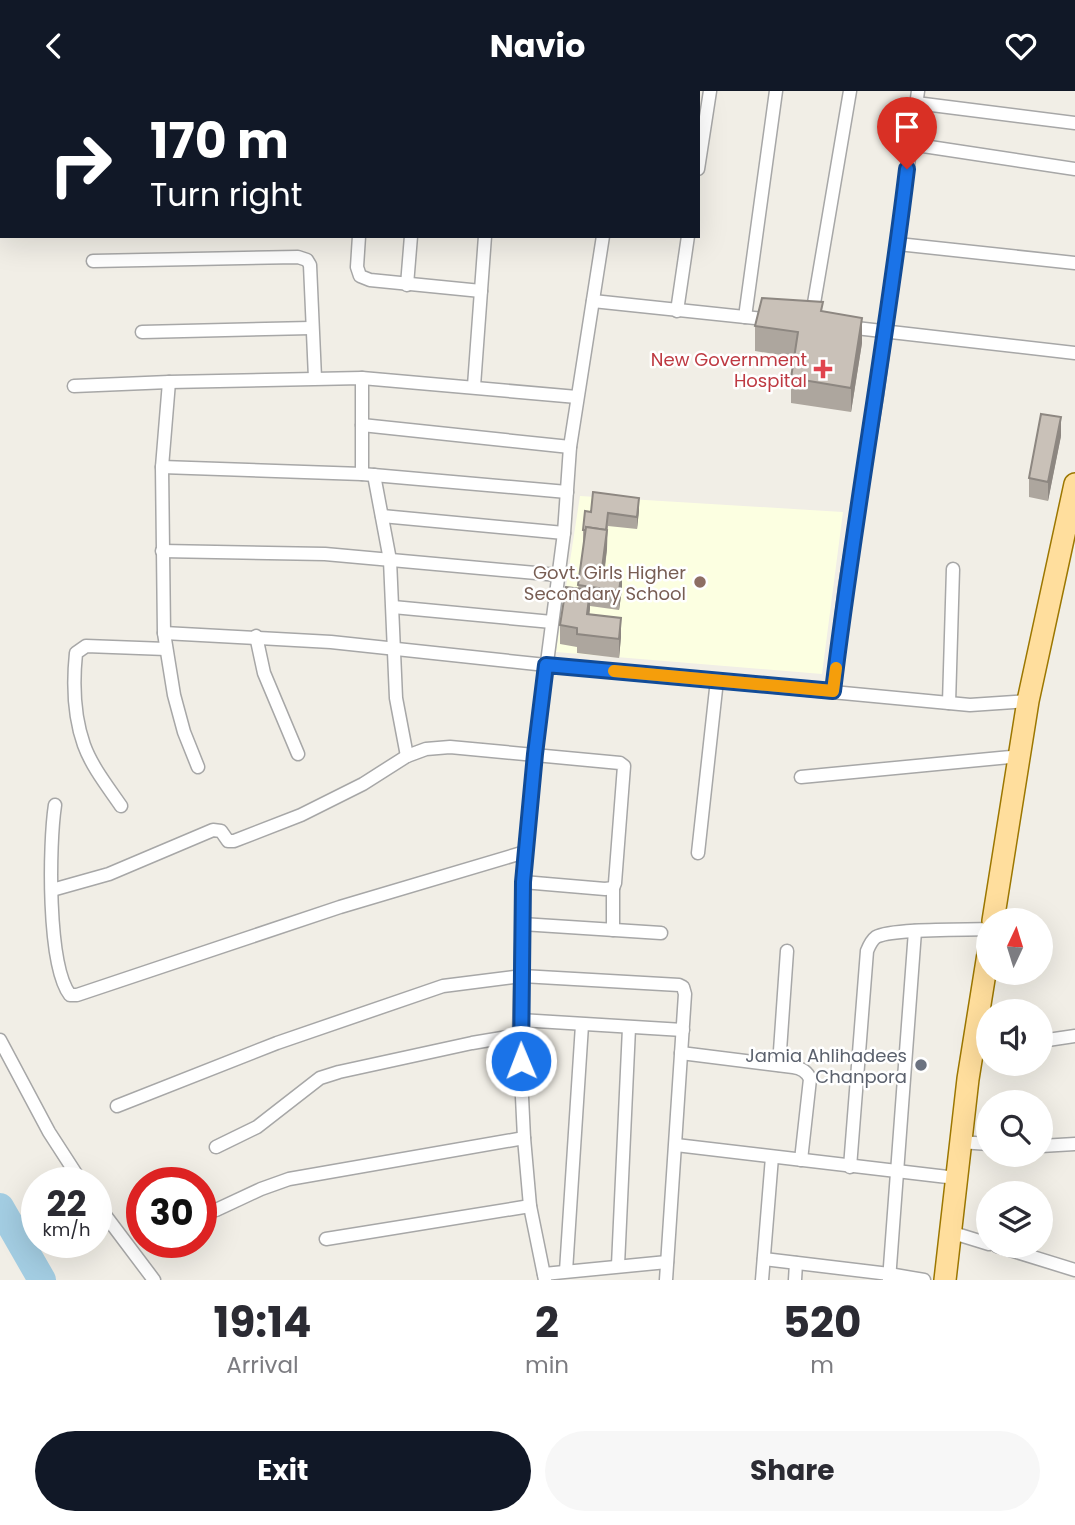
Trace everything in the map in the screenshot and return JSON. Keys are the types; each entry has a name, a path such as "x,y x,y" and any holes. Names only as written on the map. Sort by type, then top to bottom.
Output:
{"main road":[{"path":"995,908 1028,701 1072,510 1075,484"},
{"path":"945,1280 960,1142 976,1068"}],"street":[{"path":"700,156 710,91"},
{"path":"745,317 776,91"},
{"path":"810,323 850,91"},
{"path":"833,691 845,587 898,244 917,97 1075,123"},
{"path":"910,144 1075,169"},
{"path":"359,238 357,267 360,277 370,281 481,291"},
{"path":"407,285 411,238"},
{"path":"474,386 485,238"},
{"path":"603,238 569,447 564,533 525,852 519,1035 524,1138 530,1206 545,1277 566,1271 667,1262"},
{"path":"677,311 688,238"},
{"path":"898,244 1075,263"},
{"path":"93,261 298,257 307,260 310,265 314,377"},
{"path":"593,301 1075,353"},
{"path":"142,332 311,328"},
{"path":"74,386 169,381 362,378 577,397"},
{"path":"362,378 362,425 368,475 382,516 390,559 396,698 407,756"},
{"path":"169,381 162,467 164,633 174,695 184,732 198,767"},
{"path":"362,425 569,447"},
{"path":"162,467 368,475 567,492"},
{"path":"382,516 564,533"},
{"path":"162,551 325,554 558,575"},
{"path":"948,703 953,569"},
{"path":"393,607 552,622"},
{"path":"164,633 256,636 392,648 948,703 1028,701"},
{"path":"256,636 264,673 298,754"},
{"path":"121,806 84,745 77,712 74,669 76,653 86,646 166,649"},
{"path":"698,853 718,680"},
{"path":"52,890 109,874 213,830 221,831 228,841 234,841 301,815 363,785 407,756 426,749 450,747 620,763 624,766 612,930"},
{"path":"800,777 1020,756"},
{"path":"55,805 51,829 56,949 70,995 77,995 340,907 525,852"},
{"path":"523,882 613,888"},
{"path":"522,924 661,933"},
{"path":"850,1167 867,951 877,937 915,931 976,929"},
{"path":"889,1277 915,931"},
{"path":"779,1065 787,951"},
{"path":"117,1106 277,1043 443,986 522,977 679,985 683,987 685,994 666,1280"},
{"path":"520,1020 683,1030"},
{"path":"566,1271 582,1025"},
{"path":"618,1265 629,1028"},
{"path":"216,1147 268,1120 320,1078 419,1054 519,1035"},
{"path":"1053,1039 1075,1036"},
{"path":"0,1040 49,1132 72,1167"},
{"path":"681,1052 801,1068 808,1074 810,1079 801,1160"},
{"path":"217,1210 289,1179 524,1138"},
{"path":"960,1142 976,1143"},
{"path":"1053,1145 1075,1144"},
{"path":"676,1145 956,1178"},
{"path":"762,1280 772,1157"},
{"path":"326,1239 530,1206"},
{"path":"112,1224 154,1280"},
{"path":"950,1232 976,1240"},
{"path":"1036,1258 1075,1270"},
{"path":"764,1259 796,1263 842,1274 924,1280"},
{"path":"795,1280 796,1263"}],"shaded area":[{"name":"Govt. Girls Higher Secondary School","path":"580,496 843,512 822,674 556,652"}],"building":[{"path":"762,298 823,302 821,311 862,318 851,388 791,378 798,332 755,326"},
{"path":"1041,414 1061,417 1048,482 1029,478"},
{"path":"593,492 639,498 637,517 608,513 606,530 586,527 586,530 583,530 585,511 591,512"},
{"path":"586,527 607,530 602,568 622,570 619,591 578,585"},
{"path":"566,587 590,590 587,614 621,618 619,639 577,634 577,628 560,625"}],"waterway":[{"path":"0,1207 42,1280"}],"slow traffic":[{"path":"614,671 833,691 836,668"}],"place":[{"name":"New Government Hospital","path":"823,369"},
{"name":"Govt. Girls Higher Secondary School","path":"700,582"},
{"name":"Jamia Ahlihadees Chanpora","path":"921,1065"}],"route":[{"path":"521,1061 519,1035 523,882 546,665 833,691 845,587 877,394 907,169"}]}
